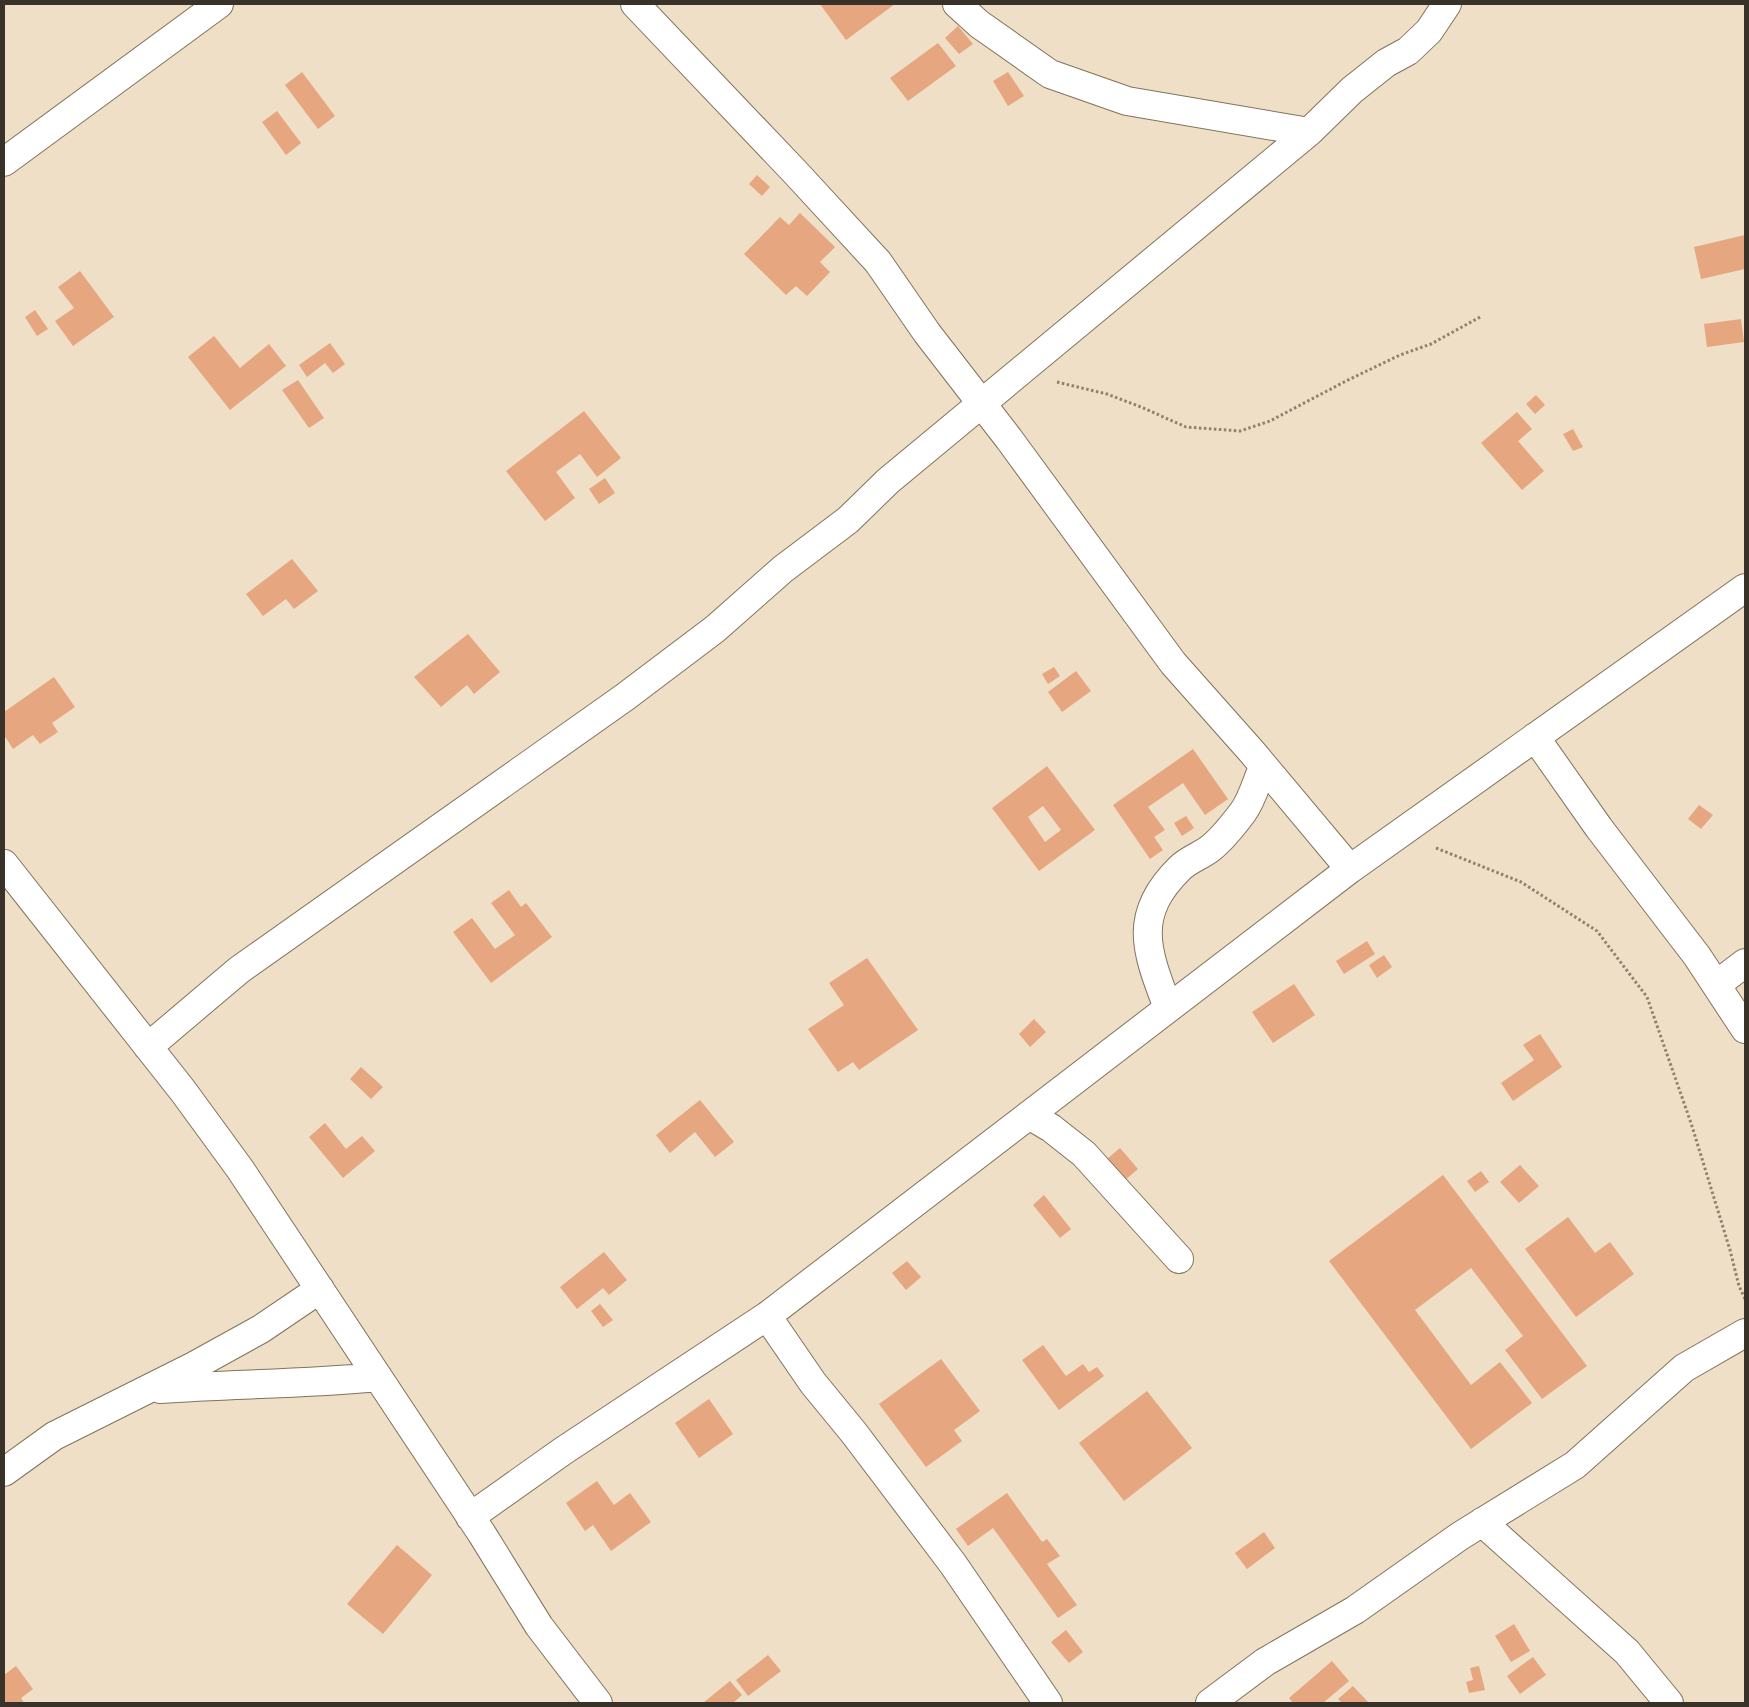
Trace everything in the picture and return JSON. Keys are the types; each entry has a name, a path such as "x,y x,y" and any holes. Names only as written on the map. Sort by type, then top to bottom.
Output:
{"street":[{"path":"4,162 220,4"},
{"path":"635,4 878,262 927,333 980,404 1009,439 1174,663 1350,869"},
{"path":"957,4 979,24 1050,74 1127,102 1309,132"},
{"path":"148,1047 239,970 625,697 715,629 783,569 848,520 888,481 980,404 1309,132 1352,90 1386,62 1408,51 1430,32 1447,4"},
{"path":"470,1517 587,1435 767,1316 1350,869 1745,588"},
{"path":"1535,737 1599,828 1697,956 1745,1029"},
{"path":"1168,1008 1152,963 1147,932 1151,908 1163,889 1181,867 1212,847 1245,810 1263,767"},
{"path":"4,864 148,1047 240,1169 470,1517 539,1626 598,1703"},
{"path":"1716,985 1745,963"},
{"path":"1029,1115 1051,1128 1084,1154 1179,1258"},
{"path":"4,1472 54,1436 147,1390 261,1329 320,1289"},
{"path":"767,1316 813,1383 854,1433 953,1564 1048,1703"},
{"path":"1210,1703 1265,1662 1355,1610 1460,1536 1575,1465 1684,1368 1745,1333"},
{"path":"147,1390 218,1385 323,1383 378,1377"},
{"path":"1482,1522 1627,1652 1669,1703"}],"path":[{"path":"1018,373 1107,394 1186,427 1240,431 1270,421 1400,355 1431,344 1482,316"},
{"path":"1400,833 1521,882 1597,931 1647,997 1691,1123 1730,1250 1739,1286 1745,1299"}],"building":[{"path":"820,4 895,4 846,40"},
{"path":"958,26 973,44 959,54 945,38"},
{"path":"938,43 956,66 908,101 890,78"},
{"path":"302,72 335,116 318,129 285,85"},
{"path":"1008,72 1024,96 1008,106 993,81"},
{"path":"277,111 301,143 286,155 262,122"},
{"path":"757,175 770,187 762,196 749,184"},
{"path":"800,213 835,247 820,262 830,272 807,296 796,286 786,295 744,254 780,217 789,225"},
{"path":"1745,235 1745,269 1701,279 1694,247"},
{"path":"80,271 114,317 73,346 55,321 74,308 58,287"},
{"path":"35,310 48,329 37,336 25,317"},
{"path":"1741,319 1744,342 1707,347 1704,324"},
{"path":"214,336 240,368 269,344 286,366 230,410 188,357"},
{"path":"330,343 345,364 333,373 325,363 307,377 299,365"},
{"path":"298,380 324,418 309,428 282,390"},
{"path":"1536,395 1545,405 1535,414 1526,404"},
{"path":"584,411 621,458 597,477 580,454 556,472 575,498 545,521 506,471"},
{"path":"1517,412 1532,429 1518,441 1544,471 1522,490 1481,443"},
{"path":"1573,429 1583,447 1573,451 1563,434"},
{"path":"605,478 615,493 599,504 589,489"},
{"path":"292,559 318,591 294,609 286,599 263,616 246,594"},
{"path":"468,634 500,672 474,694 467,685 441,707 414,677"},
{"path":"1054,667 1060,676 1048,684 1042,674"},
{"path":"1076,671 1091,691 1062,712 1048,692"},
{"path":"54,677 75,707 52,723 58,732 40,744 33,735 13,749 4,735 4,712"},
{"path":"1193,749 1228,799 1205,815 1183,783 1148,807 1165,830 1154,837 1163,850 1150,859 1113,805"},
{"path":"1047,766 1095,830 1039,871 992,808","holes":["1043,806 1061,830 1045,842 1028,817"]},
{"path":"1699,805 1713,815 1701,829 1688,819"},
{"path":"1186,816 1194,828 1182,836 1174,823"},
{"path":"509,890 521,907 526,903 552,937 491,983 453,932 472,918 495,949 515,935 491,903"},
{"path":"1367,941 1375,954 1344,974 1336,961"},
{"path":"1384,955 1392,967 1377,978 1369,965"},
{"path":"867,958 918,1030 859,1070 853,1062 838,1072 808,1029 844,1005 829,983"},
{"path":"1294,984 1315,1015 1273,1043 1252,1012"},
{"path":"1034,1019 1046,1032 1030,1047 1019,1034"},
{"path":"1540,1034 1562,1067 1513,1101 1501,1083 1534,1060 1523,1045"},
{"path":"361,1067 383,1087 371,1099 350,1079"},
{"path":"700,1100 734,1142 715,1157 695,1132 670,1153 656,1135"},
{"path":"325,1123 346,1149 362,1136 375,1151 343,1178 309,1137"},
{"path":"1120,1148 1138,1169 1125,1180 1107,1159"},
{"path":"1520,1165 1539,1186 1519,1203 1500,1182"},
{"path":"1481,1171 1489,1182 1475,1192 1467,1181"},
{"path":"1443,1175 1587,1366 1542,1399 1505,1350 1523,1336 1471,1268 1415,1310 1471,1385 1500,1362 1532,1403 1471,1449 1329,1261"},
{"path":"1044,1195 1071,1229 1060,1238 1033,1205"},
{"path":"1568,1217 1595,1253 1610,1242 1634,1274 1576,1317 1525,1249"},
{"path":"604,1252 627,1280 609,1295 603,1288 577,1309 560,1287"},
{"path":"907,1261 921,1277 906,1290 892,1273"},
{"path":"600,1304 613,1320 603,1327 591,1311"},
{"path":"1043,1345 1066,1376 1083,1364 1089,1372 1097,1367 1104,1376 1059,1410 1022,1360"},
{"path":"941,1359 980,1411 954,1430 962,1441 926,1467 879,1404"},
{"path":"1147,1391 1192,1448 1124,1501 1079,1443"},
{"path":"709,1399 733,1434 699,1458 675,1423"},
{"path":"597,1481 614,1505 630,1493 651,1522 611,1551 593,1525 585,1531 566,1503"},
{"path":"1007,1493 1042,1542 1047,1539 1060,1556 1047,1564 1077,1605 1058,1618 993,1528 968,1546 956,1529"},
{"path":"1264,1532 1275,1548 1247,1569 1235,1553"},
{"path":"397,1545 432,1575 383,1634 347,1604"},
{"path":"1514,1624 1530,1651 1511,1662 1495,1636"},
{"path":"1066,1630 1083,1652 1069,1663 1051,1642"},
{"path":"768,1655 781,1671 748,1696 736,1680"},
{"path":"1533,1657 1546,1675 1520,1694 1507,1676"},
{"path":"1332,1661 1349,1681 1323,1703 1293,1703 1289,1698"},
{"path":"16,1666 33,1689 21,1698 24,1703 4,1703 4,1675"},
{"path":"1479,1666 1485,1690 1469,1693 1466,1682 1473,1680 1470,1668"},
{"path":"730,1681 742,1695 733,1703 703,1703"},
{"path":"1353,1686 1369,1703 1342,1703 1338,1699"}]}
